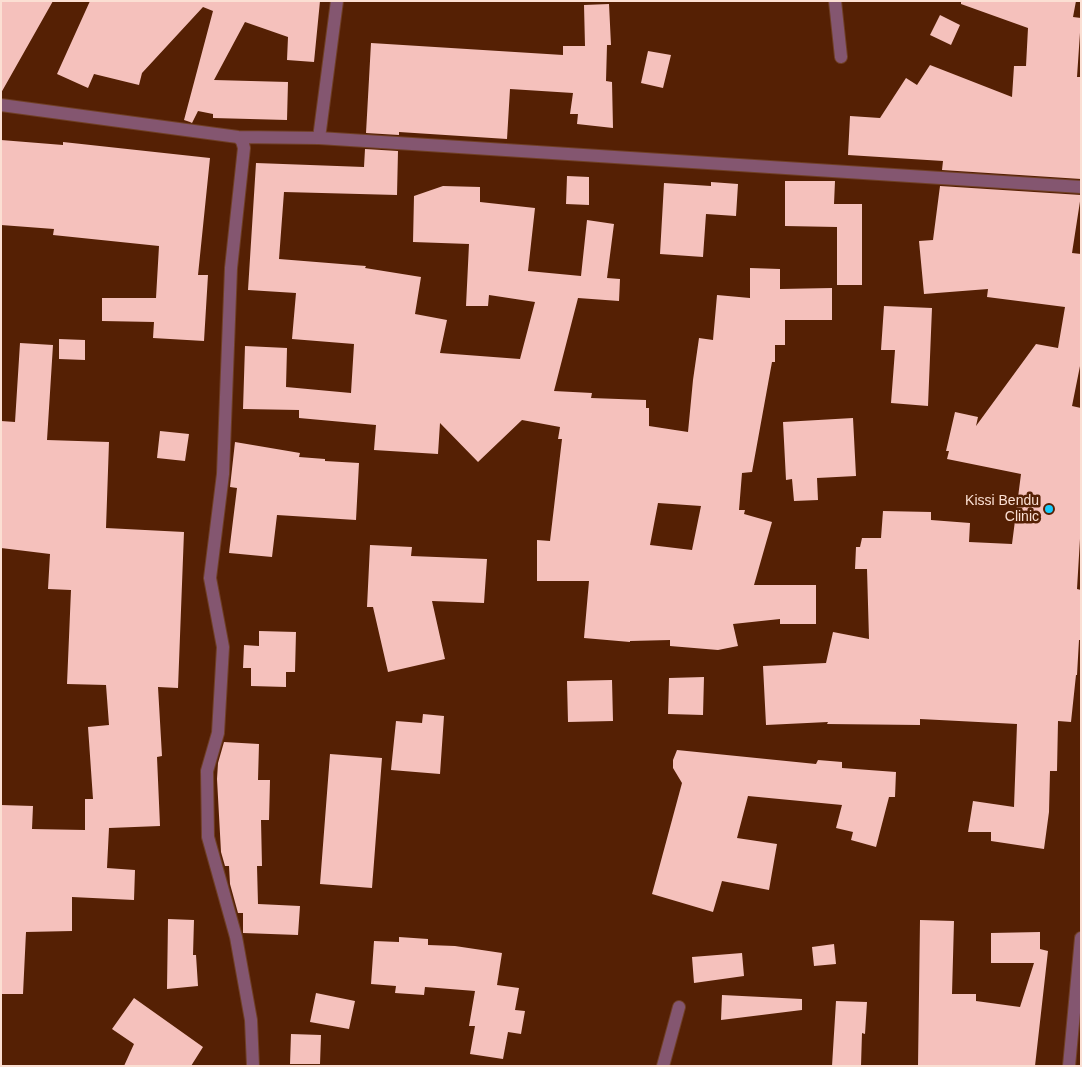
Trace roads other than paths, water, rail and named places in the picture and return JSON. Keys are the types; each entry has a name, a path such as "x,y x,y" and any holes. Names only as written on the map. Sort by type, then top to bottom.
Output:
{"street":[{"path":"319,138 337,1"},
{"path":"835,1 841,57"},
{"path":"1,105 238,137 319,138 1081,187"},
{"path":"238,137 242,141 244,148 231,268 223,474 210,578 223,647 218,733 208,771 208,837 236,937 252,1020 252,1066"},
{"path":"1069,1066 1079,983 1081,938"},
{"path":"663,1066 680,1007"}],"place":[{"name":"Kissi Bendu Clinic","path":"1049,509"}]}
